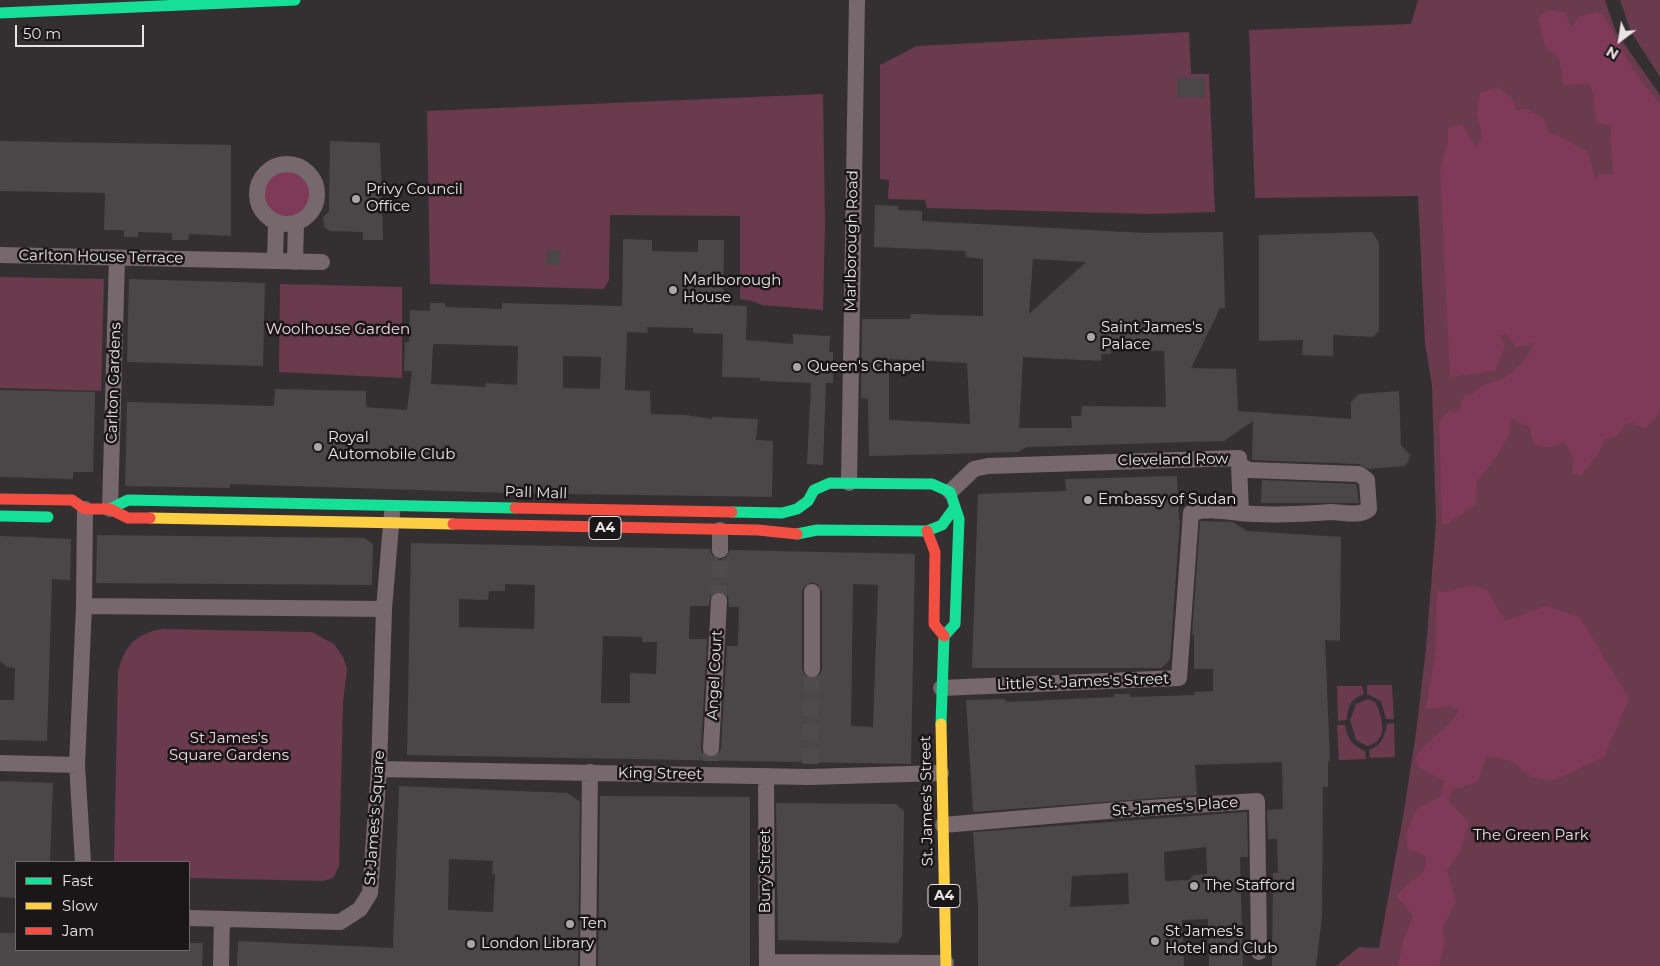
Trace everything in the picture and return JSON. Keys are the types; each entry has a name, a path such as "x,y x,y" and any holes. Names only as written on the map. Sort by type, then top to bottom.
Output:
{"main road":[{"path":"0,13 295,0"},
{"name":"Pall Mall","path":"0,499 72,500 79,513 110,509 128,500 782,513 797,509 809,510 814,490 822,486 830,483 849,483 932,484 944,487 952,500"},
{"path":"927,532 942,524 952,500"},
{"name":"St. James's Street","path":"946,964 941,773 941,688 944,636 955,624 959,519 952,500"},
{"name":"Pall Mall","path":"110,509 128,518 758,530 803,534 817,530 927,532"},
{"path":"809,510 817,530"},
{"path":"0,516 57,517"},
{"name":"St. James's Street","path":"927,532 935,552 936,561 934,624 944,636"}],"street":[{"name":"Marlborough Road","path":"849,483 857,0"},
{"path":"294,163 311,174 318,193 312,212 305,219 296,223 276,222 261,209 257,199 258,185 266,172 274,166 294,163"},
{"path":"276,222 275,261 322,262"},
{"path":"295,262 296,223"},
{"name":"Carlton House Terrace","path":"0,255 275,261"},
{"name":"Carlton Gardens","path":"110,509 117,258"},
{"name":"Cleveland Row","path":"952,500 974,469 988,466 1239,458 1239,464 1249,470 1359,474 1367,480 1370,505 1367,512 1330,512 1318,515 1199,510 1191,513"},
{"path":"1239,464 1240,512"},
{"name":"St James's Square","path":"190,918 340,922 360,909 370,894 379,769 384,609 392,524 392,504"},
{"path":"79,513 84,606 77,765 83,861"},
{"name":"Little St. James's Street","path":"941,688 1179,678 1191,513"},
{"path":"720,530 720,550"},
{"path":"812,592 812,669"},
{"name":"Angel Court","path":"710,761 719,602"},
{"path":"84,606 384,609"},
{"name":"King Street","path":"379,769 590,772 710,761 766,776 809,770 941,773"},
{"path":"0,764 77,765"},
{"path":"588,966 590,772"},
{"name":"Bury Street","path":"766,776 766,964"},
{"name":"St. James's Place","path":"943,825 1119,810 1257,801 1259,952"},
{"path":"221,966 222,919"},
{"path":"766,964 946,964"}],"green space":[{"name":"The Green Park","path":"1418,0 1605,0 1616,32 1660,95 1660,966 1336,966 1359,947 1379,948 1403,817 1416,733 1426,648 1436,523 1432,385 1425,344 1418,196 1255,198 1249,30 1411,24"},
{"path":"1620,0 1660,0 1660,77 1631,32"},
{"path":"1189,32 1191,74 1209,74 1215,212 1151,214 927,208 925,200 888,199 889,180 880,179 880,65 917,46"},
{"path":"823,94 825,224 823,310 762,305 740,299 740,216 610,215 609,280 604,289 430,284 427,111"},
{"path":"0,277 104,279 101,391 0,388"},
{"name":"Woolhouse Garden","path":"280,284 402,287 402,378 279,372"},
{"name":"St James's Square Gardens","path":"163,629 312,632 334,644 343,657 347,669 343,702 339,866 333,878 323,881 190,878 190,861 114,861 118,673 123,656 132,643 145,634"},
{"path":"1367,685 1392,685 1394,719 1386,719 1381,701 1367,694"},
{"path":"1337,686 1362,686 1364,694 1356,698 1351,704 1347,720 1338,721"},
{"path":"1368,699 1375,702 1378,708 1382,728 1379,739 1374,744 1367,746 1356,740 1350,720 1356,704"},
{"path":"1394,723 1395,757 1370,758 1369,750 1377,746 1382,740 1387,724"},
{"path":"1337,725 1345,725 1349,738 1357,747 1365,751 1366,759 1339,760"}],"shaded area":[{"path":"1547,10 1564,12 1572,27 1580,16 1596,12 1603,14 1627,59 1641,81 1660,104 1660,410 1654,420 1644,429 1633,423 1627,423 1615,437 1604,440 1598,454 1581,475 1572,474 1574,459 1564,440 1554,447 1533,444 1530,427 1511,419 1509,434 1497,456 1477,482 1476,504 1447,524 1442,524 1439,423 1449,410 1453,413 1461,408 1460,404 1465,395 1472,395 1483,385 1503,378 1513,372 1526,358 1535,342 1528,346 1516,347 1506,335 1500,334 1505,347 1495,371 1450,377 1440,170 1448,141 1448,128 1461,124 1475,146 1481,141 1481,130 1477,115 1480,93 1498,87 1511,97 1517,110 1526,109 1545,119 1547,132 1560,136 1589,153 1595,178 1602,173 1612,175 1613,162 1610,139 1612,126 1596,122 1593,93 1589,83 1564,85 1559,57 1545,48 1538,18"},
{"path":"287,170 296,172 304,177 309,185 311,194 309,203 304,211 296,216 287,218 278,216 270,211 265,203 263,194 265,185 270,177 278,172"},
{"path":"1471,585 1487,590 1505,621 1545,606 1580,617 1629,699 1604,757 1553,781 1531,777 1512,761 1486,756 1478,782 1451,790 1449,802 1469,822 1461,849 1447,870 1456,902 1443,926 1445,943 1439,966 1398,966 1403,941 1413,916 1396,895 1425,870 1426,856 1408,849 1406,833 1417,808 1440,797 1444,781 1418,767 1416,757 1449,724 1459,711 1450,706 1426,709 1436,648 1437,591 1447,592"}],"building":[{"path":"1204,77 1205,97 1178,98 1177,78"},
{"path":"0,141 231,145 231,236 189,234 188,240 172,240 172,233 138,232 138,237 124,237 124,230 104,230 105,193 0,191"},
{"name":"Privy Council Office","path":"330,141 380,143 383,240 363,240 363,232 330,231 324,227 323,217 329,212"},
{"name":"Saint James's Palace","path":"875,205 898,206 898,210 922,211 922,221 1145,233 1223,232 1225,308 1220,308 1191,368 1236,369 1238,411 1351,419 1351,402 1359,394 1399,391 1401,445 1410,455 1408,462 1404,466 1369,469 1359,464 1252,460 1253,421 1224,441 1027,447 1018,452 869,456 868,399 861,398 862,319 910,319 911,314 983,316 983,259 966,257 965,251 874,247","holes":["1033,259 1086,262 1029,314","1111,350 1164,351 1166,407 1082,406 1081,416 1071,416 1072,428 1019,428 1023,357 1101,361 1101,354 1111,354","889,359 967,363 970,424 889,420"]},
{"path":"1372,232 1379,243 1379,331 1373,337 1333,335 1333,356 1302,355 1303,340 1259,341 1259,235"},
{"path":"623,239 652,240 652,251 698,252 698,240 724,240 723,305 747,306 746,340 793,344 793,334 830,336 829,352 833,352 833,383 826,383 823,465 807,464 811,383 760,381 760,378 722,377 723,334 693,333 693,328 647,327 648,333 627,332 625,390 650,391 651,414 685,415 712,419 712,417 758,419 756,440 773,441 772,497 509,493 230,484 230,488 125,486 127,402 274,406 275,389 366,391 366,407 407,410 412,371 404,371 405,342 409,342 410,310 430,311 430,303 445,303 445,307 502,309 502,303 622,306","holes":["433,344 518,346 517,385 486,383 485,387 431,384","563,356 601,357 600,389 563,388"]},
{"path":"547,249 561,251 559,266 546,264"},
{"path":"129,279 265,283 263,366 127,362"},
{"path":"0,390 95,392 93,472 73,472 73,479 0,477"},
{"path":"1177,476 1180,520 1170,659 1162,668 972,668 978,494 1066,491 1065,479"},
{"path":"1262,480 1356,484 1359,503 1261,503"},
{"path":"1200,521 1233,522 1247,531 1341,537 1340,641 1325,640 1330,761 1328,761 1328,787 1323,787 1322,917 1316,966 1272,966 1273,873 1278,873 1277,839 1268,839 1267,810 1283,809 1282,762 1195,765 1197,795 973,812 966,700 1004,699 1007,702 1114,697 1114,694 1130,694 1130,697 1195,695 1194,692 1213,691 1213,669 1194,669 1194,634 1192,635"},
{"path":"97,535 364,538 373,544 372,585 96,583"},
{"path":"0,536 71,539 70,580 52,579 47,741 0,740 0,700 14,700 15,668 7,667 0,661"},
{"path":"411,543 710,549 712,555 720,560 725,558 730,550 915,554 911,764 407,755","holes":["812,582 817,584 822,592 822,669 820,674 812,679 807,677 802,669 802,592 804,587","505,584 535,585 534,629 459,627 459,599 488,600 489,591 505,591","853,584 878,585 873,727 851,726","719,591 728,596 729,607 739,607 738,646 727,646 721,749 716,757 710,758 702,753 701,747 707,639 689,639 690,606 709,606 711,595","603,636 642,637 642,642 657,642 656,674 630,673 630,703 601,703"]},
{"path":"0,781 53,783 50,861 15,861 15,898 0,897"},
{"path":"399,786 567,793 580,802 578,966 237,966 238,941 393,948","holes":["449,859 493,861 492,874 495,874 493,912 448,910"]},
{"path":"600,796 750,797 750,966 598,966"},
{"path":"776,803 896,804 904,811 902,935 898,943 778,940"},
{"path":"1247,812 1248,857 1240,857 1243,966 1209,966 1208,919 1182,920 1184,966 978,966 978,905 973,832","holes":["1206,847 1207,874 1194,875 1189,880 1165,881 1164,852","1128,873 1129,904 1070,907 1072,876"]},
{"path":"0,933 15,933 15,951 190,951 190,943 203,943 202,966 0,966"}],"tunnel":[{"path":"719,601 720,550"},
{"path":"810,764 812,669"},
{"path":"711,748 711,761"}],"traffic: fast":[{"path":"0,13 295,0"},
{"path":"732,512 782,513 797,509 808,501 814,490 830,483 932,484 950,492 959,519 955,624 944,636 941,724"},
{"path":"110,509 128,500 515,508"},
{"path":"797,534 817,530 927,531 942,525 955,507"},
{"path":"0,516 48,517"}],"traffic: slow":[{"path":"150,518 453,524"},
{"path":"941,724 946,966"}],"traffic: jam":[{"path":"0,499 72,500 85,509 110,509 128,518 150,518"},
{"path":"515,508 732,512"},
{"path":"453,524 758,530 797,534"},
{"path":"927,531 935,552 934,624 944,636"}],"place":[{"name":"Privy Council Office","path":"356,199"},
{"name":"Marlborough House","path":"673,290"},
{"name":"Saint James's Palace","path":"1091,337"},
{"name":"Queen's Chapel","path":"797,367"},
{"name":"Royal Automobile Club","path":"318,447"},
{"name":"Embassy of Sudan","path":"1088,500"},
{"name":"The Stafford","path":"1194,886"},
{"name":"Ten","path":"570,924"},
{"name":"St James's Hotel and Club","path":"1155,941"},
{"name":"London Library","path":"471,944"}]}
